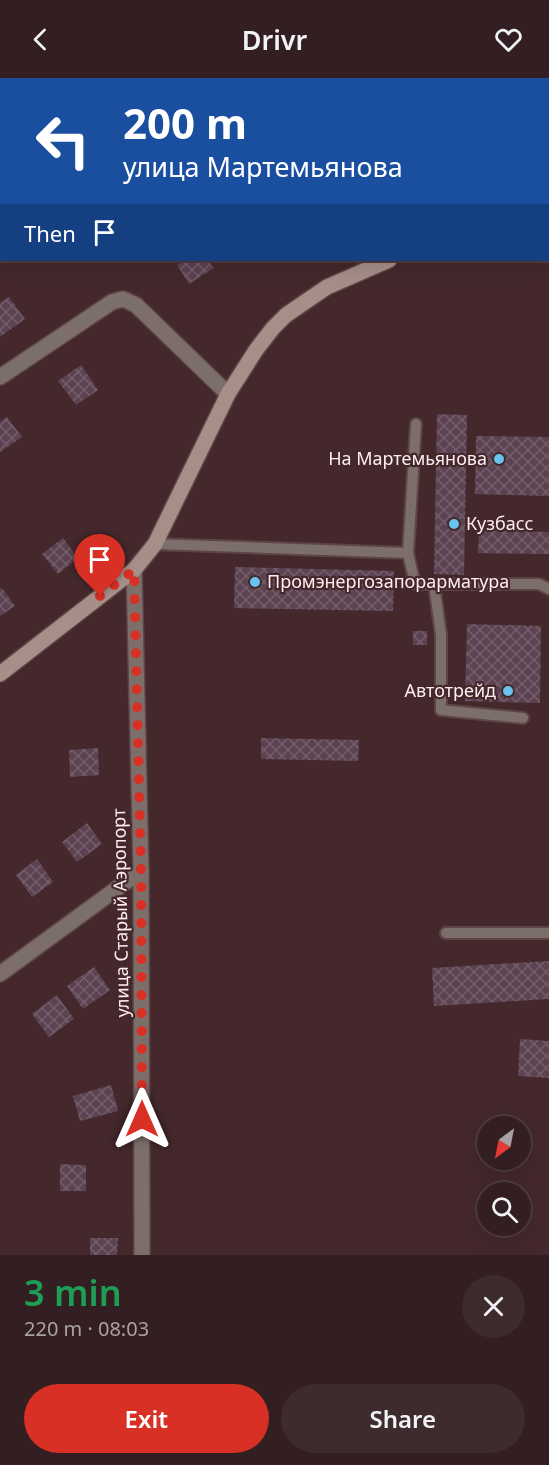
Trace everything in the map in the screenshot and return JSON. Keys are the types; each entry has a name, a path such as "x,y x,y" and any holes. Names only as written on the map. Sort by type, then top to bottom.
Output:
{"street":[{"path":"0,674 134,570 155,544 228,394 256,350 286,315 327,287 387,261"},
{"path":"0,377 112,302 123,299 136,305 228,394"},
{"name":"улица Старый Аэропорт","path":"134,570 141,871 142,1255"},
{"path":"0,974 141,871"}],"lane":[{"path":"416,424 408,554 416,584 539,584 549,589"},
{"path":"155,544 408,554"},
{"path":"434,584 441,635 441,710 523,718"},
{"path":"446,933 549,933"}],"building":[{"path":"183,261 208,261 214,268 189,284 177,265"},
{"path":"9,297 25,319 0,337 0,303"},
{"path":"81,365 98,390 76,405 58,381"},
{"path":"437,414 467,415 464,575 434,574"},
{"path":"7,417 22,437 0,452 0,422"},
{"path":"476,436 549,437 549,496 475,494"},
{"path":"479,530 549,532 549,554 478,553"},
{"path":"63,538 78,558 58,574 42,554"},
{"path":"235,567 394,571 393,611 234,608"},
{"path":"2,588 15,606 0,616 0,589"},
{"path":"467,624 541,626 540,703 465,701"},
{"path":"413,631 427,631 427,645 413,645"},
{"path":"261,738 359,740 358,761 261,759"},
{"path":"98,748 99,775 70,777 69,750"},
{"path":"87,823 102,844 77,862 62,842"},
{"path":"37,859 53,882 32,897 16,875"},
{"path":"549,961 549,999 434,1006 432,968"},
{"path":"94,967 110,990 83,1009 67,986"},
{"path":"57,995 74,1019 49,1037 32,1014"},
{"path":"520,1039 549,1041 549,1078 518,1076"},
{"path":"111,1085 118,1111 80,1121 73,1096"},
{"path":"60,1164 86,1165 86,1191 60,1191"},
{"path":"90,1238 118,1238 117,1255 90,1255"}],"place":[{"name":"На Мартемьянова","path":"499,459"},
{"name":"Кузбасс","path":"454,524"},
{"name":"Промэнергозапорарматура","path":"255,582"},
{"name":"Автотрейд","path":"508,691"}],"route":[{"path":"100,596 134,570 141,871 142,1119"}]}
